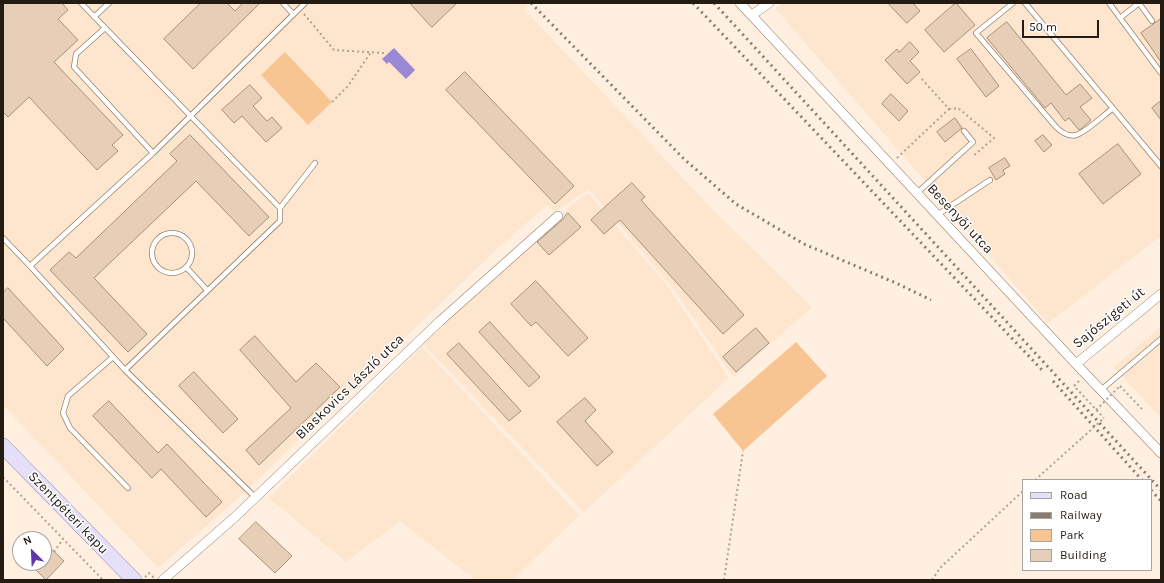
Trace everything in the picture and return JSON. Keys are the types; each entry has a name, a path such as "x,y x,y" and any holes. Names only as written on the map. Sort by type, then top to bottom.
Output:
{"main road":[{"name":"Szentpéteri kapu","path":"3,446 134,580"}],"street":[{"name":"Besenyői utca","path":"740,3 1076,364 1161,453"},
{"path":"752,15 769,3"},
{"name":"Blaskovics László utca","path":"163,580 256,498 439,322 558,216"},
{"name":"Sajószigeti út","path":"1076,364 1161,294"}],"lane":[{"path":"81,3 280,208"},
{"path":"94,17 109,3"},
{"path":"283,3 293,14"},
{"path":"30,266 153,153 305,3"},
{"path":"1013,3 976,33 1056,128 1066,134 1076,135 1112,109"},
{"path":"1025,3 1161,166"},
{"path":"1109,3 1161,72"},
{"path":"1120,18 1139,3 1152,21"},
{"path":"105,28 76,54 74,67 153,153"},
{"path":"917,193 973,142 964,131"},
{"path":"125,370 280,220 280,208 315,163"},
{"path":"937,215 990,180"},
{"path":"170,233 183,237 188,242 191,248 191,255 190,261 186,267 175,272 168,272 158,267 152,256 152,250 158,239 163,235 170,233"},
{"path":"3,238 125,370 256,498"},
{"path":"186,267 207,290"},
{"path":"1101,390 1161,339"},
{"path":"113,357 68,396 63,413 70,428 128,488"}],"path":[{"path":"299,9 334,50 384,53"},
{"path":"332,102 348,86 371,52"},
{"path":"920,78 949,109"},
{"path":"890,164 949,109 958,108 994,138 972,157"},
{"path":"1035,479 1104,418 1074,386 1080,381"},
{"path":"1096,410 1120,386 1142,409"},
{"path":"724,580 743,451"},
{"path":"3,476 101,579"},
{"path":"932,580 940,568 1022,492"},
{"path":"54,552 63,539"},
{"path":"149,573 156,580"}],"shaded area":[{"path":"3,3 530,3 524,9 712,209 812,307 733,377 675,291 589,189 554,212 547,205 498,248 245,492 158,568 3,405"},
{"path":"783,3 1161,3 1161,236 1048,323 775,8"},
{"path":"394,48 415,70 406,79 389,62 387,64 382,59"},
{"path":"588,193 666,284 729,378 584,512 423,344 573,204"},
{"path":"1161,326 1161,418 1114,367"},
{"path":"422,347 579,515 513,580 475,580 400,521 346,562 269,498"}],"green space":[{"path":"285,52 332,102 308,125 261,75"},
{"path":"796,342 827,376 743,451 713,414"}],"building":[{"path":"3,3 62,3 68,10 58,19 78,40 54,62 123,135 112,145 118,151 97,170 29,97 8,117 3,112"},
{"path":"201,3 227,3 235,11 243,3 260,3 193,69 164,39"},
{"path":"410,3 457,3 432,27"},
{"path":"888,3 913,3 920,11 907,23"},
{"path":"956,3 975,25 944,52 925,30"},
{"path":"1161,19 1161,62 1141,33"},
{"path":"1007,22 1066,95 1080,84 1092,98 1080,107 1091,120 1081,129 1079,130 1069,118 1065,121 1051,103 1045,108 987,38"},
{"path":"910,42 919,52 910,61 920,72 907,84 885,60 897,49 899,52"},
{"path":"971,49 999,86 986,97 957,59"},
{"path":"465,72 574,186 555,204 446,90"},
{"path":"250,85 262,98 253,106 267,121 272,117 282,128 266,142 242,116 234,123 222,110"},
{"path":"891,94 908,111 899,121 882,104"},
{"path":"1161,101 1161,120 1152,108"},
{"path":"955,118 962,128 945,142 937,132"},
{"path":"190,135 269,217 249,236 196,181 94,278 147,334 128,352 50,270 69,252 76,258 177,161 170,154"},
{"path":"1043,135 1052,145 1044,152 1035,141"},
{"path":"1118,144 1141,174 1103,204 1079,174"},
{"path":"1005,158 1010,166 1003,170 1005,174 996,180 989,168"},
{"path":"632,183 645,197 641,200 744,315 723,334 620,220 604,234 591,220"},
{"path":"568,213 581,227 549,255 537,242"},
{"path":"536,281 588,338 568,356 536,322 531,326 511,304"},
{"path":"8,288 64,349 47,366 3,318 3,293"},
{"path":"490,322 540,377 529,387 479,332"},
{"path":"756,328 769,343 736,372 723,357"},
{"path":"255,336 296,382 316,363 340,387 259,465 246,450 291,408 240,350"},
{"path":"459,343 521,411 509,421 447,354"},
{"path":"194,372 238,419 223,433 179,386"},
{"path":"585,398 596,410 585,421 613,452 597,466 557,422"},
{"path":"109,401 158,453 167,444 222,502 206,517 161,469 152,478 93,416"},
{"path":"256,522 292,556 275,573 239,539"},
{"path":"52,550 64,561 46,580 37,571 52,571"}],"railway":[{"path":"531,3 684,159 736,204 804,244 896,283 931,300"},
{"path":"693,3 1043,371"},
{"path":"714,3 1151,479"},
{"path":"1053,381 1141,479"},
{"path":"1152,480 1161,490"},
{"path":"1152,491 1161,501"}]}
